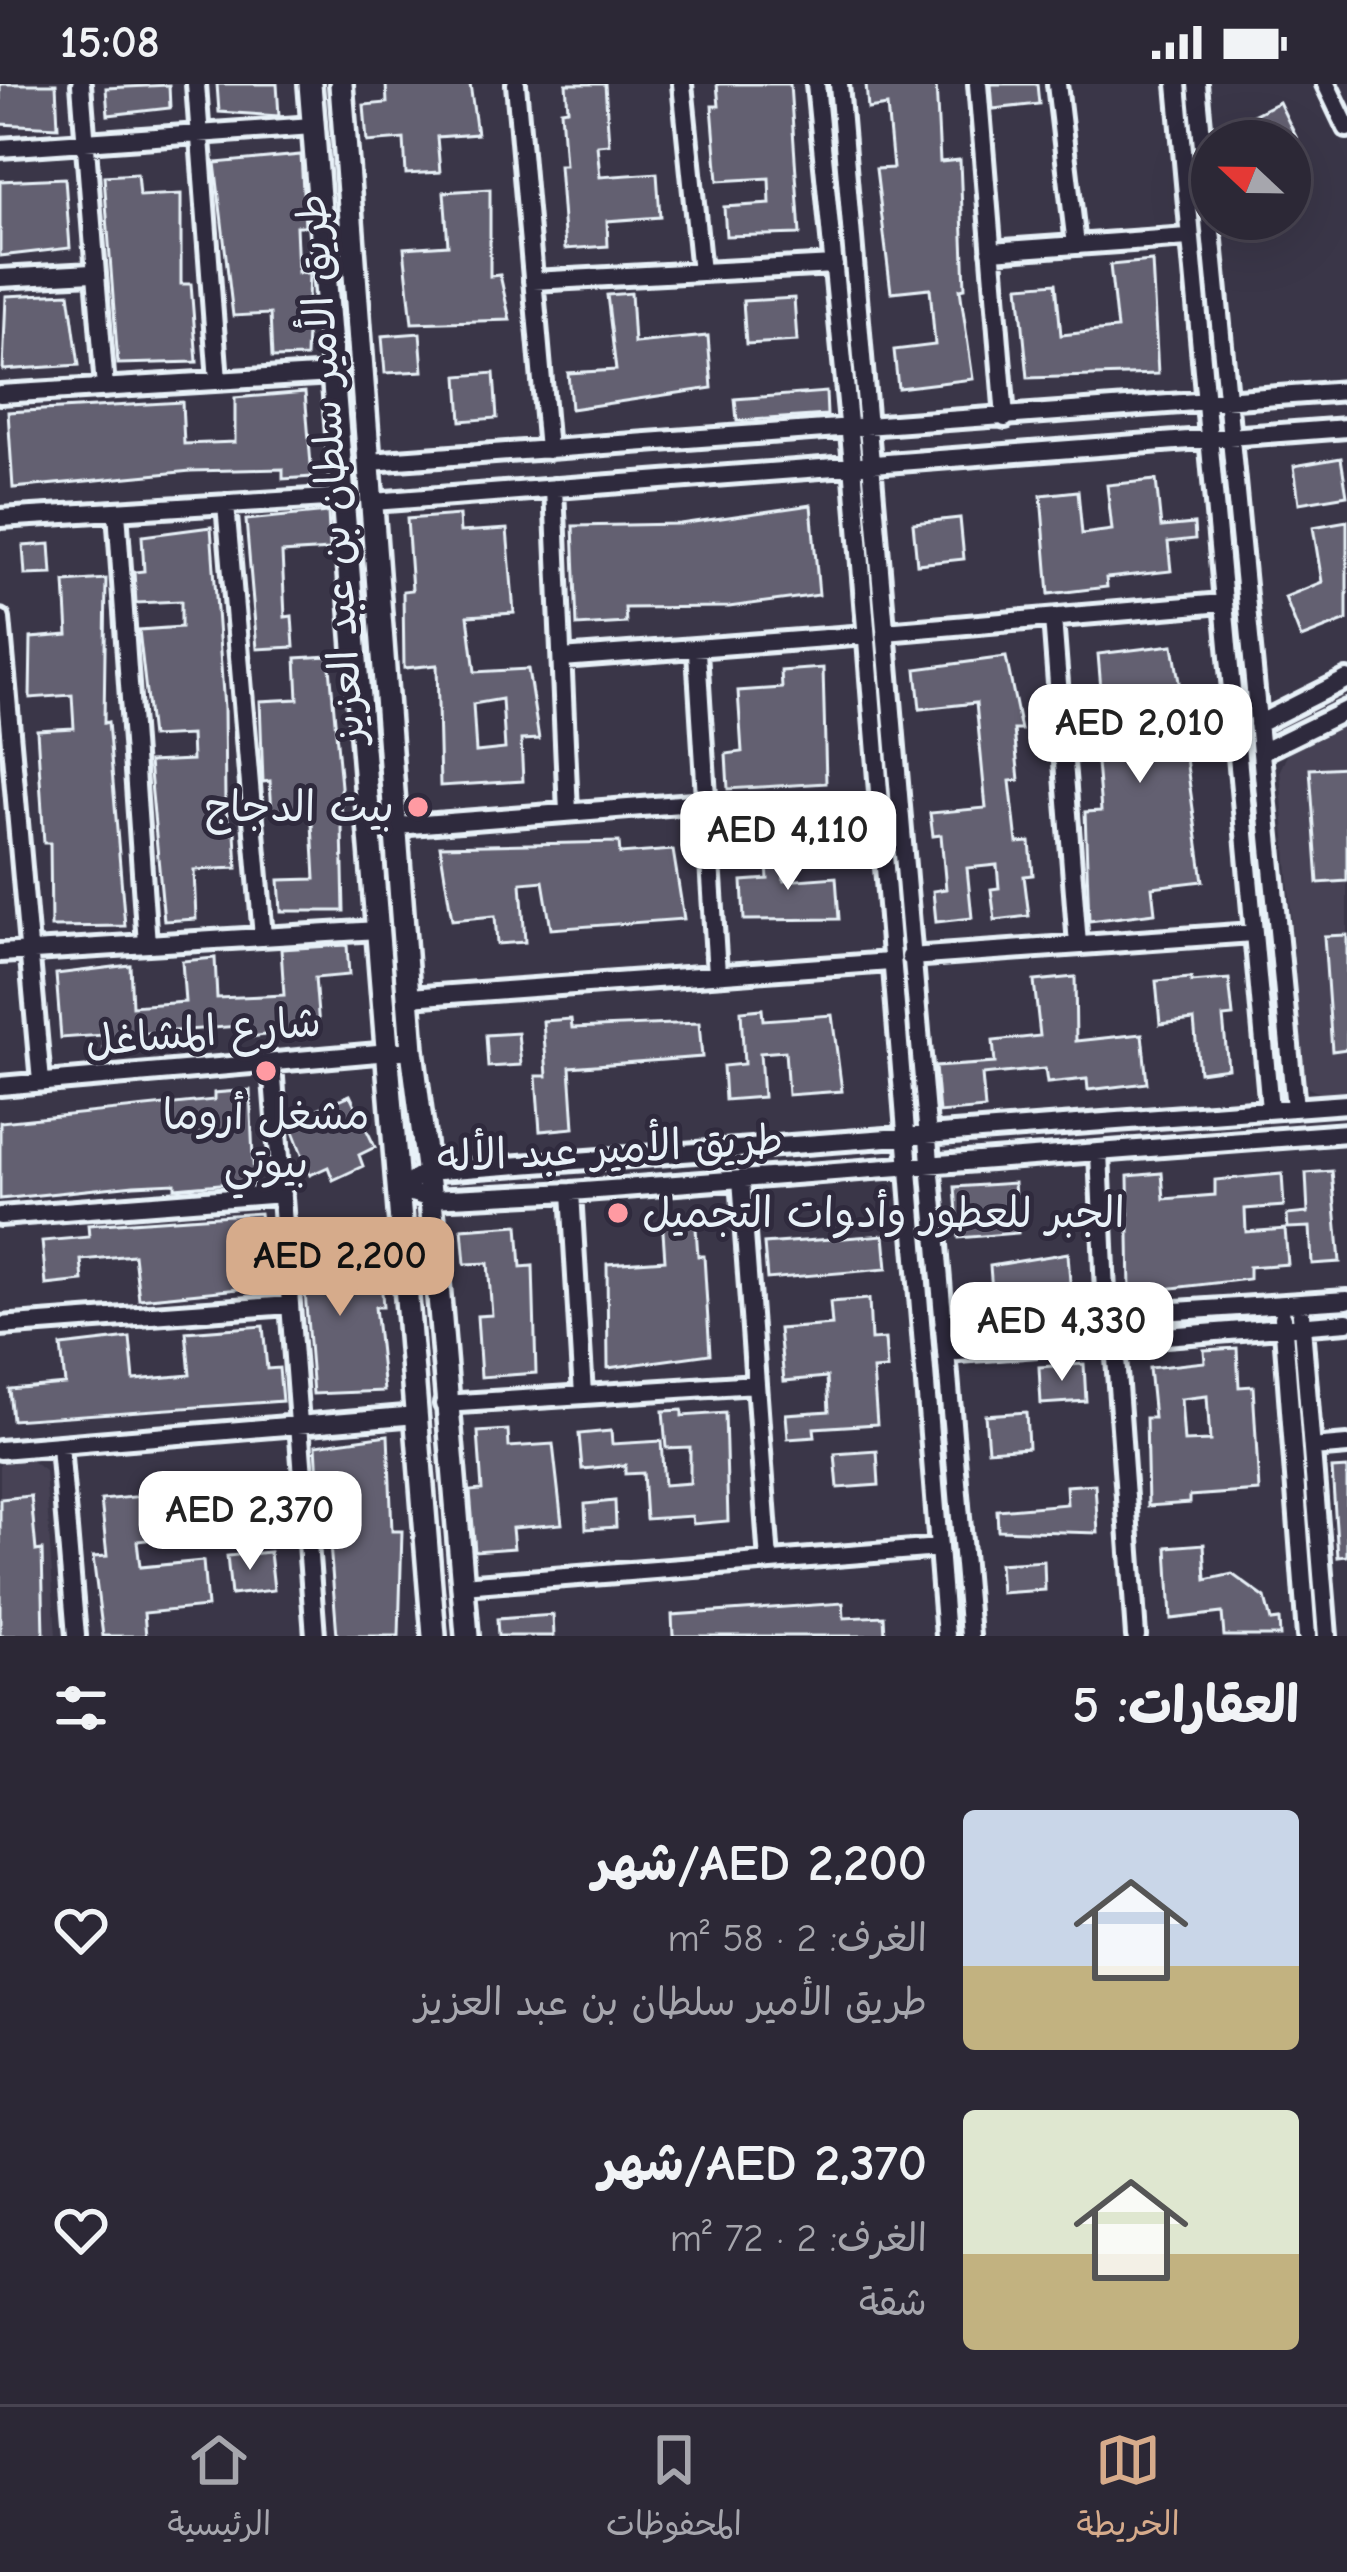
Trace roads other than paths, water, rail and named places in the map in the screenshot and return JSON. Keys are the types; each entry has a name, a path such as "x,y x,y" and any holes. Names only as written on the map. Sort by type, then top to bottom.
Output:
{"main road":[{"name":"طريق الأمير سلطان بن عبد العزيز","path":"310,84 434,1636"},
{"name":"طريق الأمير سلطان بن عبد العزيز","path":"341,84 412,1050 431,1199 444,1404 467,1636"}],"street":[{"path":"81,84 92,273 105,388"},
{"path":"196,84 218,381"},
{"path":"516,84 548,450"},
{"path":"682,84 701,272"},
{"path":"817,84 854,464 946,1636"},
{"path":"839,84 970,1636"},
{"path":"978,84 1004,418"},
{"path":"1058,84 1076,245"},
{"path":"1177,84 1270,1108"},
{"path":"1197,84 1295,1108"},
{"path":"1326,84 1347,128"},
{"path":"0,148 313,126"},
{"path":"992,251 1188,237"},
{"path":"533,281 834,265"},
{"path":"0,278 92,273"},
{"path":"0,394 333,374"},
{"path":"370,462 850,431 1347,391"},
{"path":"373,502 1347,428"},
{"path":"554,488 568,812"},
{"path":"0,518 343,497"},
{"path":"226,504 262,937"},
{"path":"117,511 147,944"},
{"path":"885,632 1222,604"},
{"path":"1053,618 1078,945"},
{"path":"0,619 5,721 32,950 41,1082"},
{"path":"562,658 697,652 866,635"},
{"path":"697,652 717,974"},
{"path":"1258,724 1347,679"},
{"path":"1263,751 1347,710"},
{"path":"397,826 706,802"},
{"path":"0,953 378,930"},
{"path":"910,957 1253,933"},
{"path":"410,997 890,962"},
{"name":"شارع المشاغل","path":"0,1086 412,1050"},
{"path":"272,1065 315,1636"},
{"name":"طريق الأمير عبد الأله","path":"399,1190 426,1172 1347,1104"},
{"name":"طريق الأمير عبد الأله","path":"399,1190 431,1199 571,1192 1347,1133"},
{"path":"1099,1152 1106,1317"},
{"path":"741,1179 769,1561"},
{"path":"571,1192 583,1395"},
{"path":"0,1216 282,1194"},
{"path":"944,1326 1347,1300"},
{"path":"1292,1303 1307,1636"},
{"path":"0,1326 290,1305"},
{"path":"946,1354 1347,1322"},
{"path":"1293,1326 1312,1448 1327,1636"},
{"path":"1114,1344 1136,1636"},
{"path":"444,1404 756,1384"},
{"path":"0,1450 417,1415"},
{"path":"1312,1448 1347,1445"},
{"path":"60,1446 76,1636"},
{"path":"463,1585 939,1548"}],"place":[{"name":"بيت الدجاج","path":"418,807"},
{"name":"مشغل أروما بيوتي","path":"266,1071"},
{"name":"الجبر للعطور وأدوات التجميل","path":"618,1213"}]}
